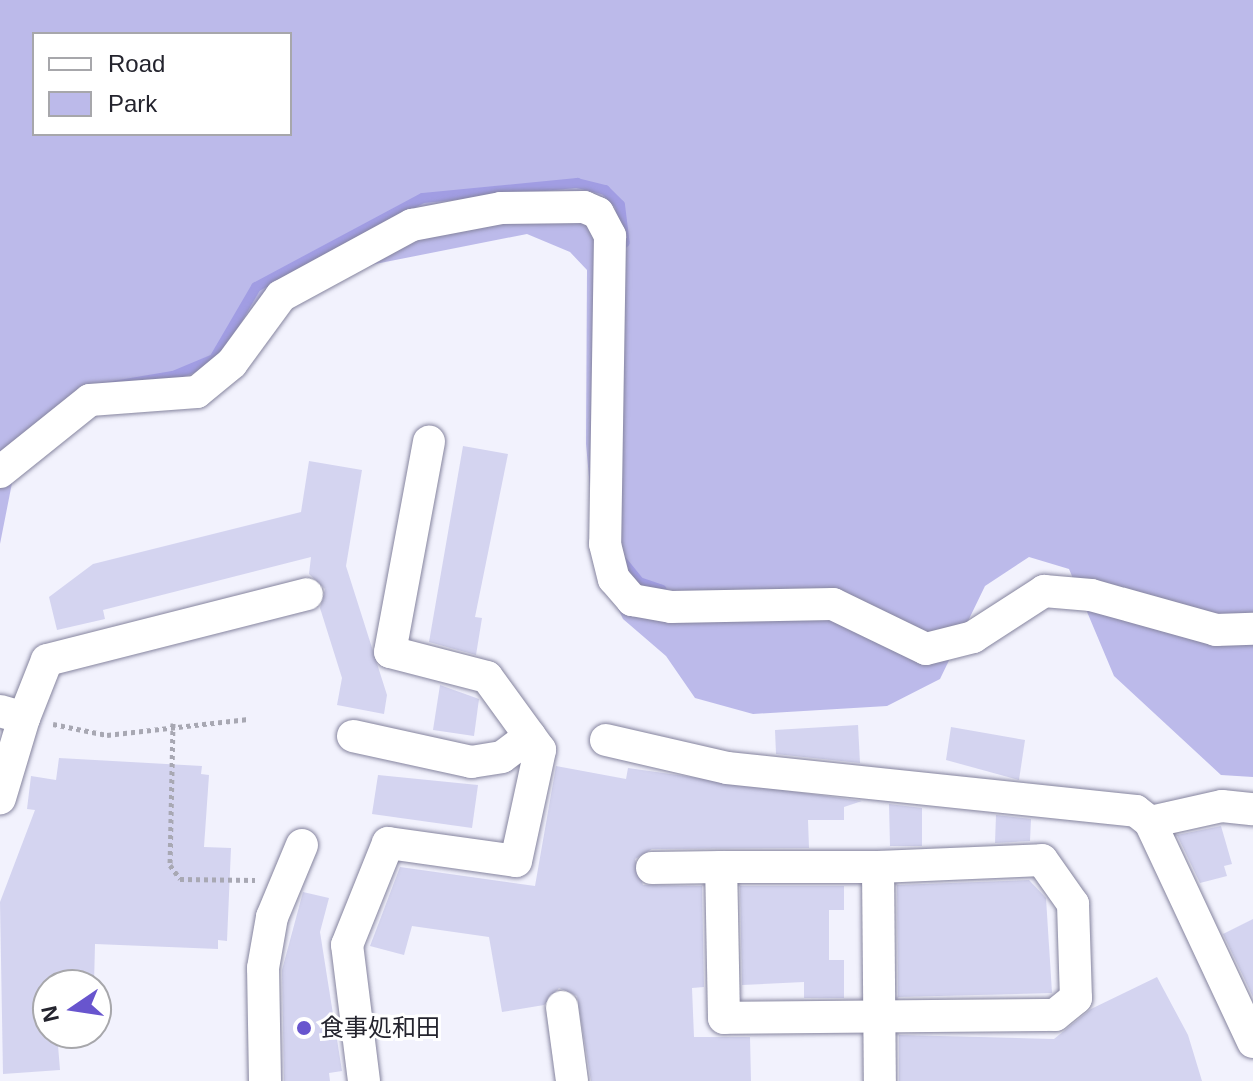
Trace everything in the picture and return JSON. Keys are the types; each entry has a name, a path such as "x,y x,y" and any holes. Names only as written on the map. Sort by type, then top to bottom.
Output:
{"street":[{"path":"0,472 90,400 197,392 232,363 281,296 412,225 501,208 584,207 598,213 610,236 605,544 614,579 632,600 671,607 833,604 926,649 973,637 1044,591 1091,595 1216,630 1253,629"},
{"path":"364,1081 347,945 388,843 516,861 540,750 487,677 390,652 429,442"},
{"path":"0,798 12,714 47,660 307,594"},
{"path":"353,736 471,762 502,757 530,736"},
{"path":"606,740 727,768 1025,803 1098,803 1136,811 1150,822 1253,1042"},
{"path":"1150,822 1222,806 1253,809"},
{"path":"265,1081 263,968 284,880 302,845"},
{"path":"652,868 721,867 878,867 1042,860 1073,904 1076,998 1055,1015 724,1018 721,867"},
{"path":"878,867 880,1081"},
{"path":"562,1007 572,1081"}],"path":[{"path":"12,714 107,735 173,723 248,719"},
{"path":"173,723 170,865 180,879 284,880"}],"green space":[{"path":"0,0 1253,0 1253,777 1221,775 1114,676 1069,569 1029,557 985,586 940,679 887,706 753,714 695,698 666,656 623,619 597,565 586,444 587,270 570,252 527,234 375,264 276,304 215,379 82,405 12,483 0,544"}],"building":[{"path":"463,446 508,454 475,617 482,618 476,655 429,642"},
{"path":"309,461 362,470 346,566 387,695 384,714 337,705 342,678 320,608 325,589 309,574 311,557 103,610 105,619 57,630 49,597 93,564 301,512"},
{"path":"440,685 479,699 474,736 433,730"},
{"path":"858,725 860,763 776,754 775,730"},
{"path":"951,727 1025,740 1019,780 946,760"},
{"path":"59,758 202,766 201,774 209,775 204,847 231,848 227,941 218,940 218,949 95,944 94,969 32,969 32,1049 58,1049 60,1070 3,1074 0,902 35,810 27,809 31,776 56,780"},
{"path":"556,766 626,779 628,768 862,801 844,807 844,820 808,820 809,848 652,849 635,859 643,885 702,886 704,987 692,988 694,1037 750,1037 751,1081 591,1081 577,996 559,988 544,1005 502,1012 489,937 412,926 404,955 370,946 400,867 535,886"},
{"path":"378,775 478,785 472,828 372,814"},
{"path":"889,804 922,808 922,846 890,846"},
{"path":"996,815 1031,819 1030,841 995,843"},
{"path":"1221,826 1232,864 1224,866 1227,876 1200,883 1177,835"},
{"path":"1029,880 1046,898 1052,993 898,997 897,885"},
{"path":"740,886 844,886 844,910 829,910 829,960 844,960 844,998 804,998 804,982 742,985"},
{"path":"303,892 329,898 320,932 342,1071 329,1073 330,1081 284,1081 282,970"},
{"path":"1253,919 1253,997 1223,934"},
{"path":"1157,977 1188,1035 1202,1081 899,1081 899,1035 1054,1039 1091,1009"}],"waterway":[{"path":"84,391 173,376 214,359 256,287 423,198 577,183 605,190 620,205 625,243"},
{"path":"623,562 639,582 662,590"}],"place":[{"name":"食事処和田","path":"304,1028"}]}
